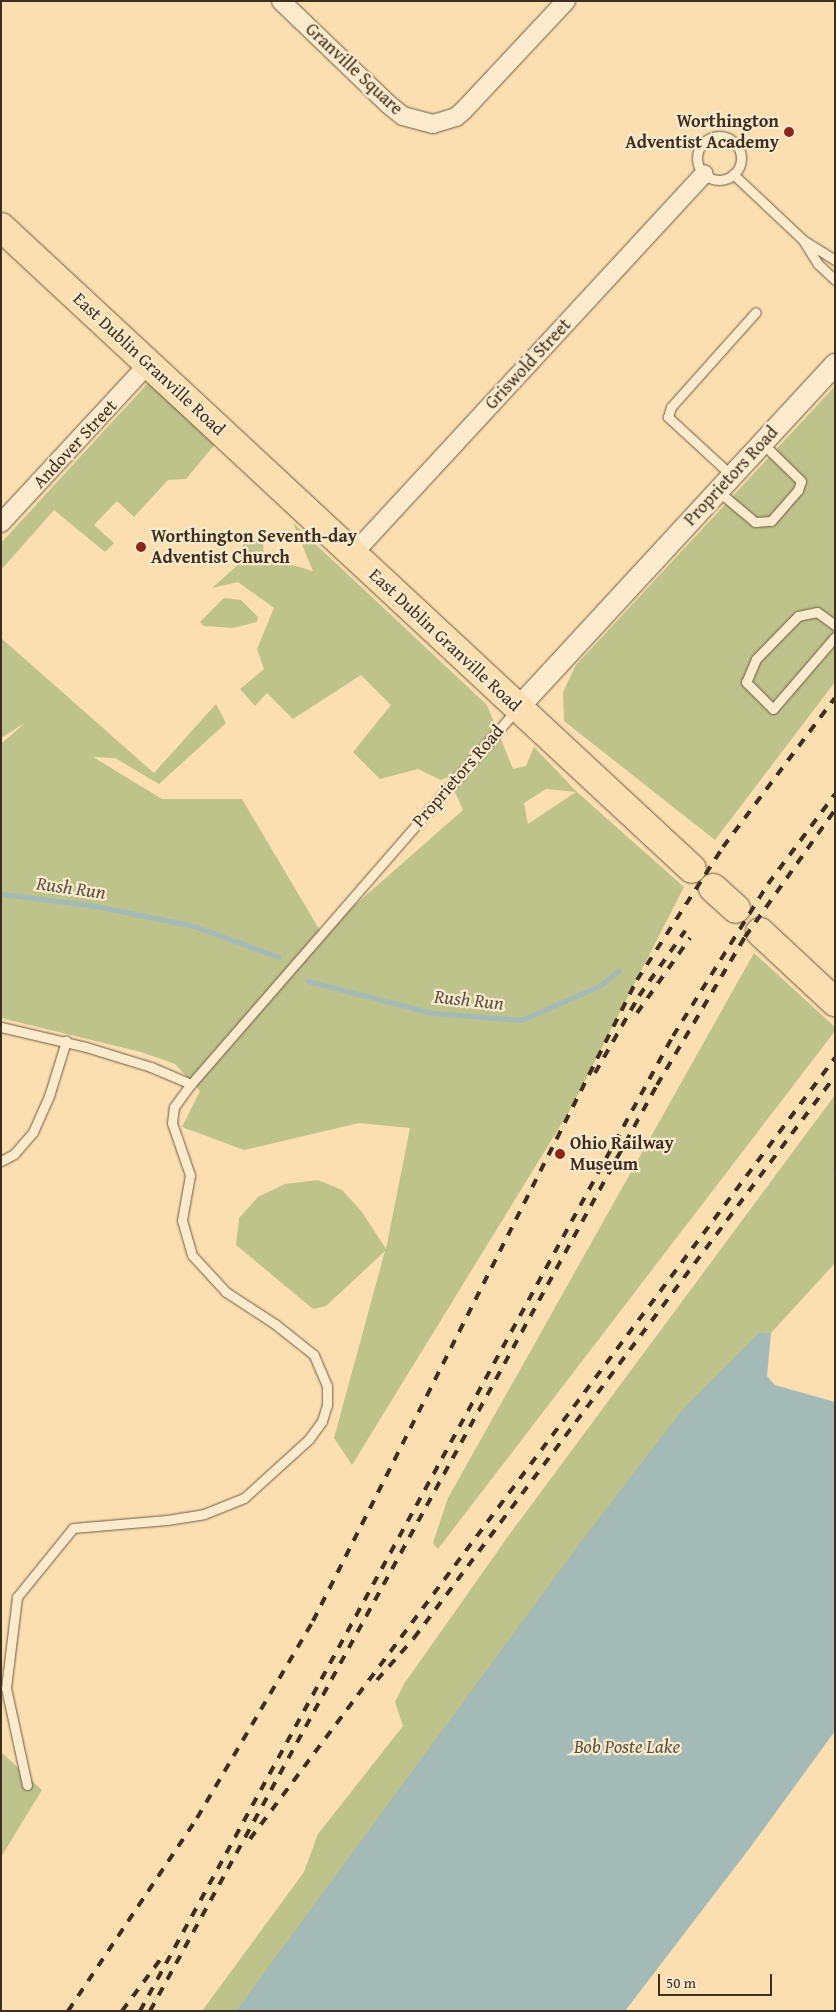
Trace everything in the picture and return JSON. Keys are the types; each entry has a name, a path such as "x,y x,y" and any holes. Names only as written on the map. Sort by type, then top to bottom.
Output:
{"main road":[{"name":"East Dublin Granville Road","path":"1,227 692,869"},
{"path":"713,888 736,909"},
{"path":"760,932 835,1002"}],"street":[{"name":"Granville Square","path":"281,1 388,104 404,116 433,124 456,117 468,106 566,1"},
{"name":"Griswold Street","path":"353,554 704,174"},
{"name":"Andover Street","path":"1,523 148,364"},
{"name":"Proprietors Road","path":"518,707 835,364"}],"lane":[{"path":"717,136 731,139 740,151 740,165 733,174 717,179 704,174 697,154 704,142 717,136"},
{"path":"733,174 803,240 835,260"},
{"path":"803,240 818,264 835,280"},
{"path":"756,312 671,407 668,417 725,483 755,522 771,521 798,490 801,481 762,443"},
{"path":"835,625 817,612 798,616 756,659 746,682 773,709 835,637"},
{"name":"Proprietors Road","path":"27,1786 4,1689 17,1597 73,1528 186,1517 244,1498 309,1439 322,1421 327,1386 314,1356 275,1324 226,1292 204,1271 186,1243 182,1220 190,1175 172,1123 174,1108 191,1084 518,707"},
{"path":"1,1027 66,1041 151,1067 191,1084"},
{"path":"1,1161 14,1154 33,1132 49,1096 66,1041"}],"green space":[{"path":"148,383 216,443 186,479 168,480 134,517 117,501 94,525 114,543 105,552 54,510 1,570 1,543"},
{"path":"835,386 835,682 715,840 564,721 563,692 576,665"},
{"path":"293,523 487,705 513,769 526,766 534,747 577,792 684,887 570,1110 352,1465 334,1438 385,1251 326,1306 313,1309 236,1245 239,1218 258,1197 285,1184 318,1180 342,1190 362,1212 386,1249 410,1128 359,1123 244,1150 182,1127 200,1091 175,1064 141,1052 1,1018 1,744 26,722 1,738 1,638 154,773 216,704 226,723 159,784 115,758 93,757 162,799 242,799 322,934 463,810 448,777 441,780 418,769 380,779 353,752 391,705 361,675 293,719 267,693 255,706 240,689 264,669 257,649 274,608 238,582 212,588 240,563 244,539 263,542 264,557 313,571","holes":["546,789 576,792 528,824 524,803"]},
{"path":"224,598 241,600 258,617 257,622 233,628 204,626 200,622"},
{"path":"754,953 835,1027 835,1031 438,1549 433,1543 448,1498"},
{"path":"835,1095 835,1263 771,1333 760,1332 236,2011 202,2011 304,1872 318,1834 403,1726 395,1702 404,1684 509,1535"},
{"path":"1,1752 42,1790 1,1857"}],"water":[{"name":"Bob Poste Lake","path":"760,1332 771,1333 767,1376 775,1385 835,1402 835,1731 749,1849 625,2011 236,2011 583,1539 683,1409"}],"waterway":[{"name":"Rush Run","path":"1,894 91,905 194,926 279,957"},
{"name":"Rush Run","path":"308,981 433,1013 522,1020 601,985 618,971"}],"railway":[{"path":"68,2011 197,1818 313,1621 637,980 723,847 835,698"},
{"path":"140,2011 673,1036 768,884 835,794"},
{"path":"150,2011 657,1085 745,937 835,810"},
{"path":"595,1073 639,996 685,931"},
{"path":"637,1013 690,938"},
{"path":"250,1839 835,1058"},
{"path":"377,1680 414,1638 835,1076"},
{"path":"122,2011 165,1953"}],"place":[{"name":"Worthington Adventist Academy","path":"789,132"},
{"name":"Worthington Seventh-day Adventist Church","path":"141,547"},
{"name":"Ohio Railway Museum","path":"560,1154"}]}
